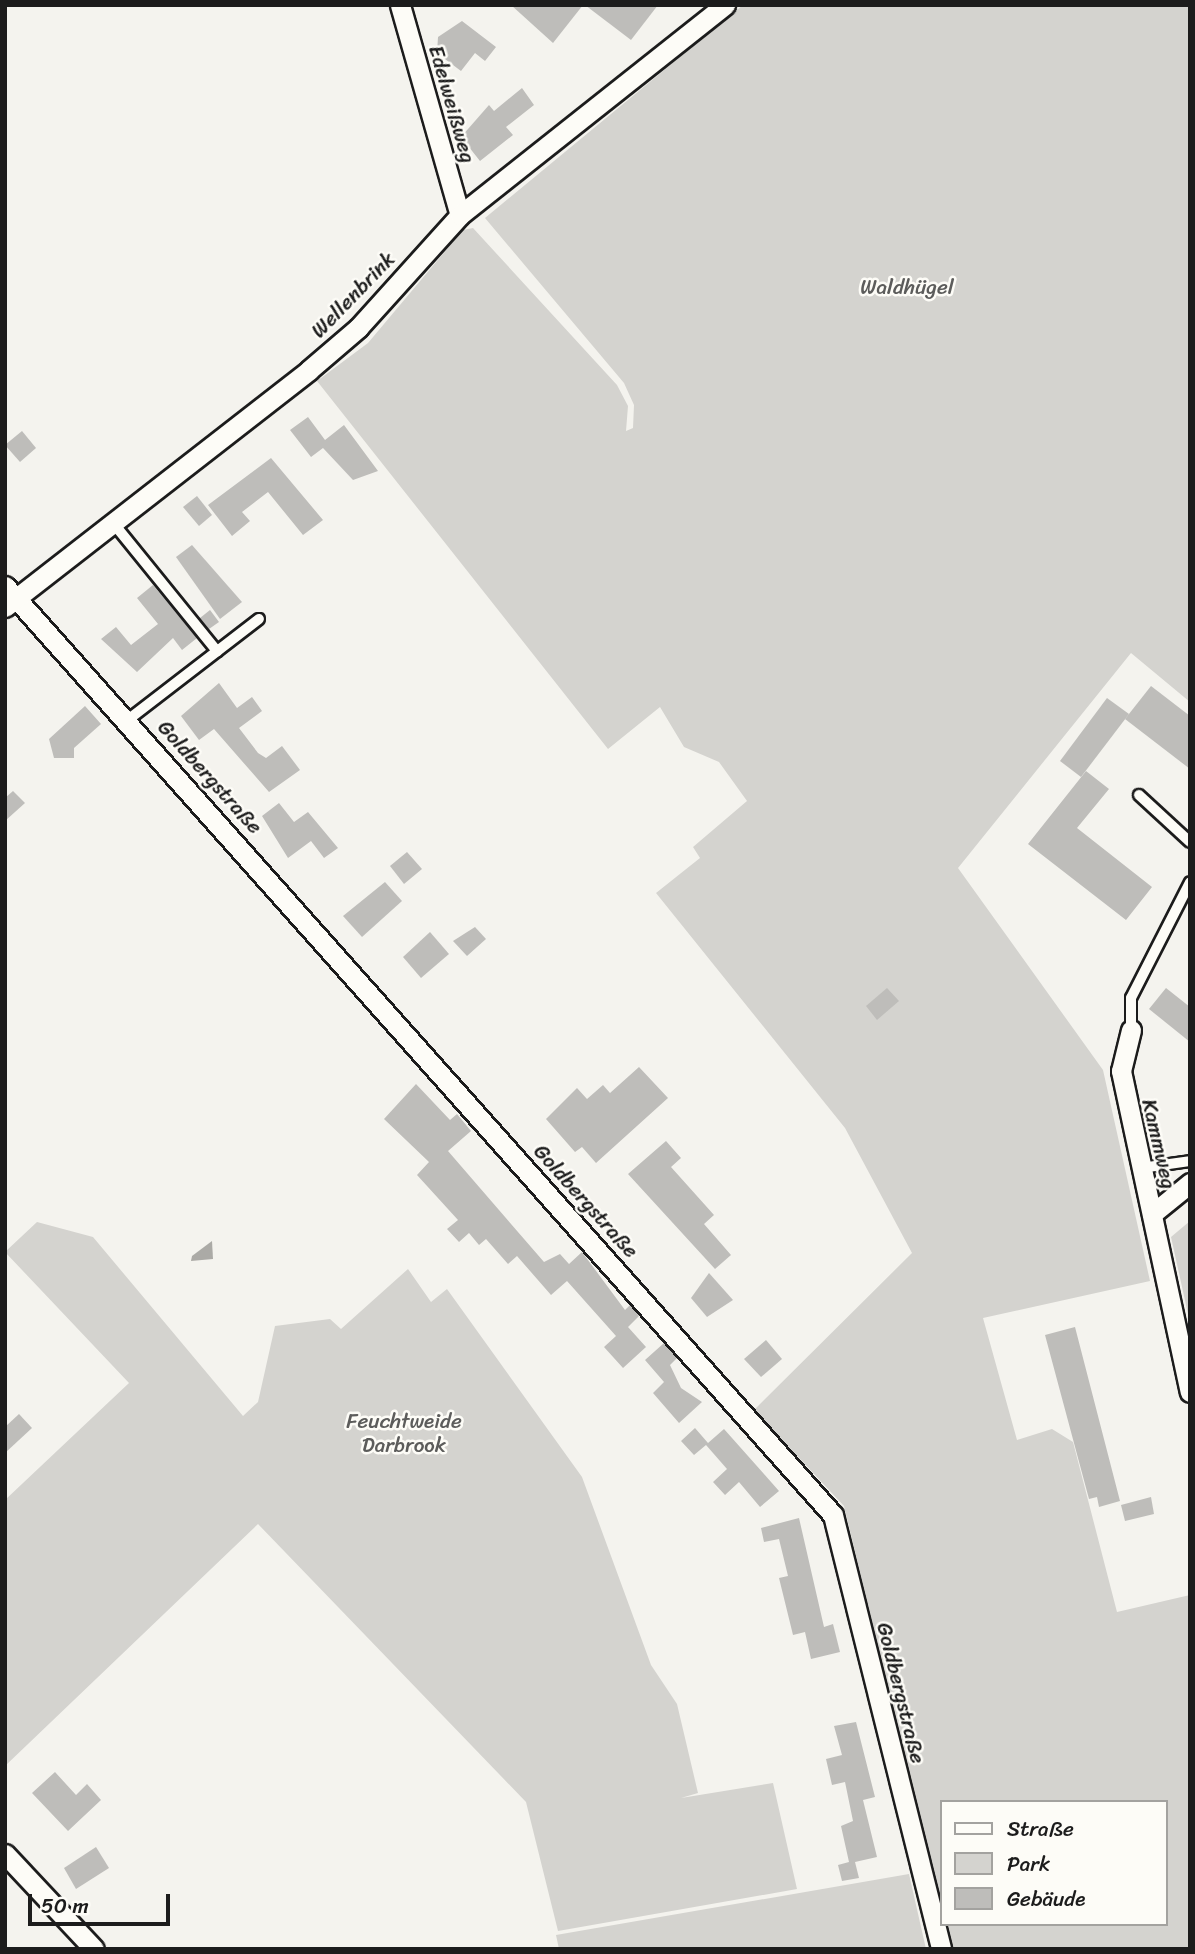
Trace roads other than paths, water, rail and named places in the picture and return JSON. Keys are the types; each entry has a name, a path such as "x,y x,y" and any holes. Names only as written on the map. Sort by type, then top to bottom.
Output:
{"street":[{"name":"Edelweißweg","path":"400,5 460,215"},
{"name":"Wellenbrink","path":"10,596 114,524 358,328 460,215 711,9"},
{"name":"Goldbergstraße","path":"10,596 128,719 833,1515 941,1949"},
{"name":"Kammweg","path":"1131,1030 1121,1071 1190,1392"},
{"path":"1152,1214 1190,1183"},
{"path":"5,1854 94,1949"}],"lane":[{"path":"114,524 217,651"},
{"path":"128,719 259,619"},
{"path":"1139,795 1190,842"},
{"path":"1131,1030 1131,998 1190,882"},
{"path":"1141,1168 1190,1161"}],"park label":[{"name":"Waldhügel","path":"907,287"},
{"name":"Feuchtweide Darbrook","path":"404,1433"}]}
